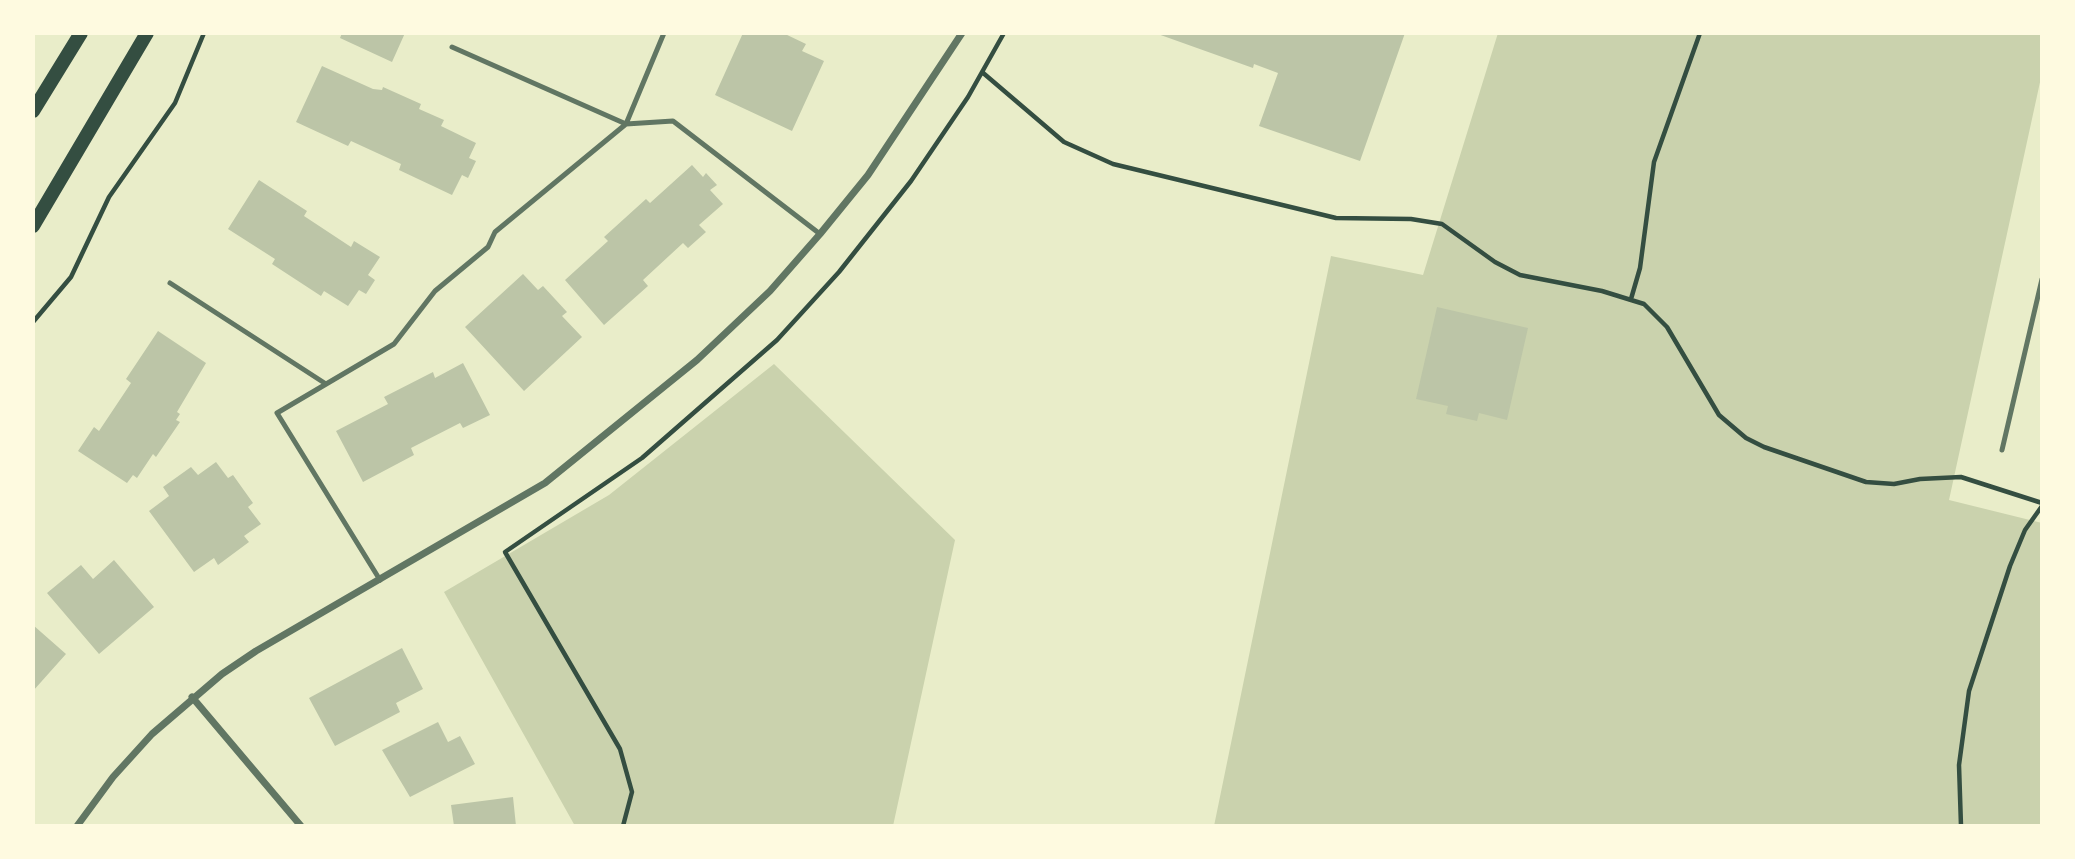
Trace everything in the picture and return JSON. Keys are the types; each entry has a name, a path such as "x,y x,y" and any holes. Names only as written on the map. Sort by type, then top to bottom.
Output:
{"main road":[{"path":"33,111 81,33"},
{"path":"33,226 147,33"}],"street":[{"path":"77,826 113,777 192,697 256,651 545,483 619,426 706,352 770,291 868,175 962,33"},
{"path":"192,697 301,826"}],"lane":[{"path":"380,581 277,413 394,344 435,291 488,247 495,232 626,124 664,33"},
{"path":"452,47 626,124 673,121 820,234"},
{"path":"2002,450 2042,279"},
{"path":"170,284 326,384"}],"path":[{"path":"33,322 71,277 108,197 175,103 204,33"},
{"path":"1631,299 1640,268 1654,162 1700,33"},
{"path":"982,72 1064,142 1113,164 1336,218 1411,219 1442,224 1496,262 1520,275 1644,304 1667,327 1719,415 1746,438 1866,482 1894,484 1961,477 2042,504 2025,530 2010,566 1969,691 1959,765 1961,826"},
{"path":"505,552 620,749 631,780 632,792 623,826"}],"green space":[{"path":"1498,33 2042,33 2042,73 1949,500 2042,523 2042,826 1214,826 1331,256 1423,275"},
{"path":"774,364 955,540 893,826 575,826 444,592 609,495"}],"building":[{"path":"342,33 405,33 392,62 340,38"},
{"path":"743,33 783,33 806,44 802,51 824,61 792,131 715,95"},
{"path":"1155,33 1405,33 1360,161 1259,126 1278,73 1254,64 1253,68"},
{"path":"322,66 373,89 382,90 383,87 421,104 419,109 444,120 441,126 476,143 469,158 476,161 468,178 462,175 452,195 399,170 401,164 351,141 348,146 296,122"},
{"path":"692,165 703,177 706,173 717,185 710,190 723,204 699,225 706,232 688,248 683,243 643,280 648,286 604,325 565,280 608,241 604,237 646,199 650,203"},
{"path":"259,180 307,211 304,216 351,247 354,241 380,257 368,275 375,280 366,294 359,290 348,306 324,291 321,296 272,264 275,259 228,229"},
{"path":"523,274 538,290 543,286 567,312 562,316 582,337 524,391 465,327"},
{"path":"1437,307 1528,328 1507,420 1479,413 1477,421 1446,414 1448,406 1416,399"},
{"path":"158,331 206,363 177,412 180,414 176,420 180,422 156,457 153,454 137,478 133,475 127,483 78,451 94,427 99,431 131,383 126,379"},
{"path":"463,363 490,415 463,428 460,423 411,448 414,455 363,482 336,431 388,404 384,397 433,372 435,378"},
{"path":"216,462 228,478 233,475 253,503 248,507 261,524 244,536 249,542 218,565 214,558 194,572 149,511 169,496 163,487 191,467 198,475"},
{"path":"114,560 154,607 99,654 47,593 81,565 93,579"},
{"path":"33,625 66,654 33,691"},
{"path":"402,648 423,689 396,703 400,712 335,746 309,698"},
{"path":"438,722 448,742 460,736 475,764 410,797 382,750"},
{"path":"513,797 516,826 454,826 451,805"}]}
